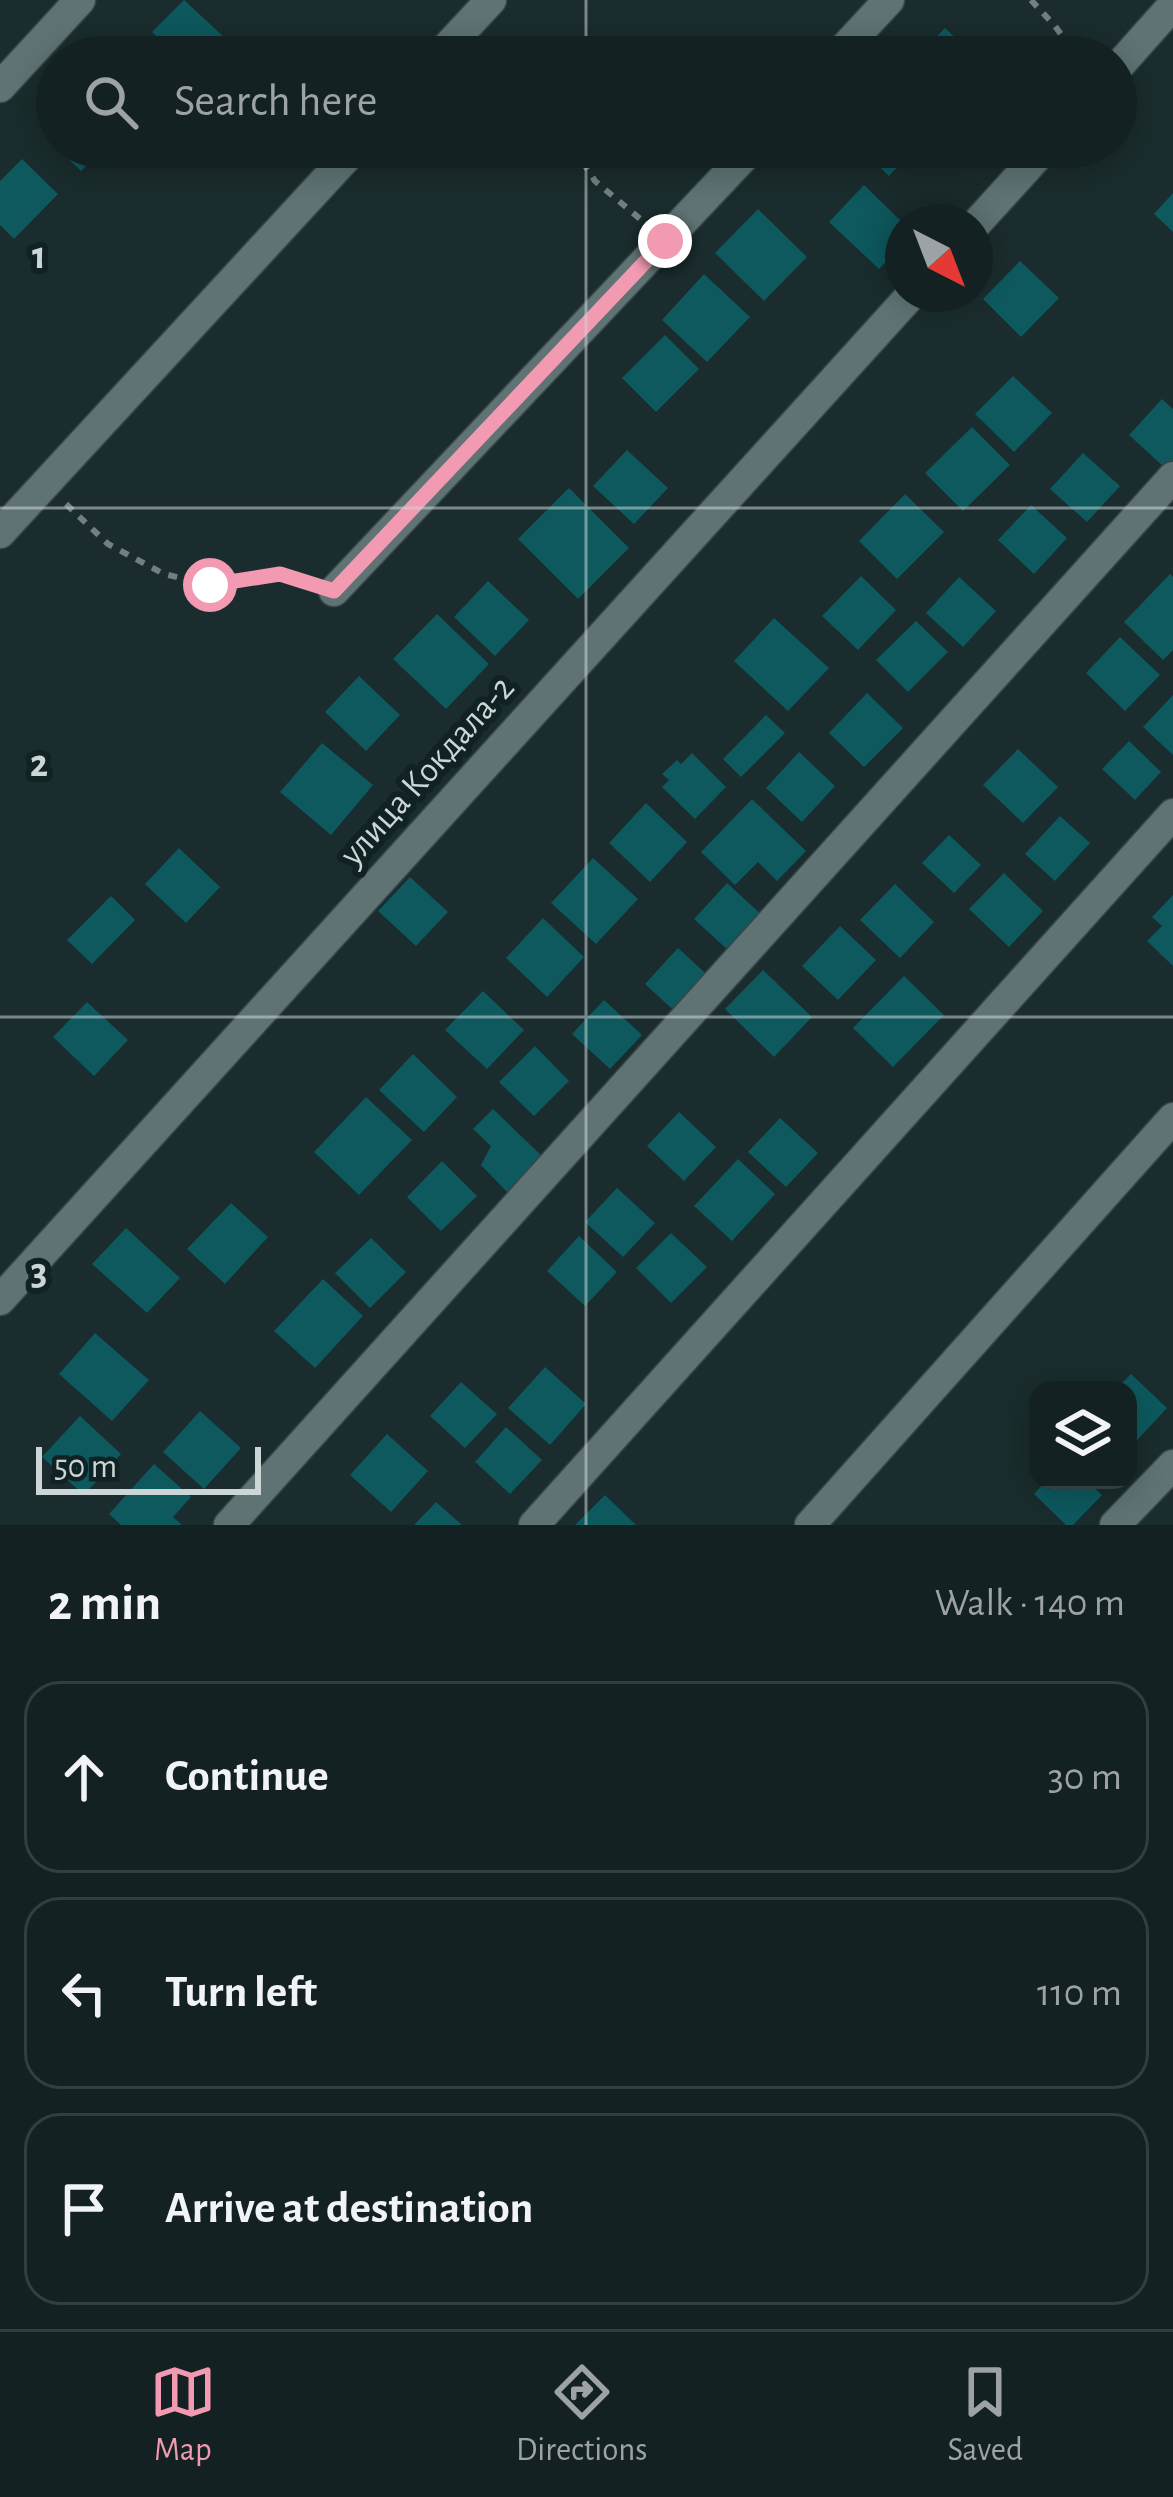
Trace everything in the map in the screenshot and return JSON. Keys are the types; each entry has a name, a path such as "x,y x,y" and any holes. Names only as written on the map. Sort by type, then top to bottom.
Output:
{"street":[{"path":"47,36 80,0"},
{"path":"458,36 491,0"},
{"path":"856,36 889,0"},
{"path":"1137,45 1173,5"},
{"path":"0,87 36,48"},
{"path":"0,533 337,168"},
{"path":"334,591 733,168"},
{"path":"993,205 1027,168"},
{"name":"улица Кокдала-2","path":"0,1300 896,312"},
{"path":"229,1525 1173,477"},
{"path":"534,1525 1173,814"},
{"path":"810,1525 1173,1118"},
{"path":"1115,1525 1173,1465"}],"path":[{"path":"1031,0 1062,36"},
{"path":"587,168 595,181 665,241"},
{"path":"45,484 108,544 164,574 210,585 280,574 334,591"}],"building":[{"path":"184,0 223,36 156,36 152,32"},
{"path":"22,159 58,194 14,239 0,225 0,181"},
{"path":"864,185 885,205 885,263 879,269 829,222"},
{"path":"1173,193 1173,232 1154,214"},
{"path":"758,209 807,257 764,301 715,253"},
{"path":"1020,261 1059,298 1021,337 993,309 993,289"},
{"path":"704,274 750,317 707,362 662,320"},
{"path":"665,335 699,369 656,412 622,378"},
{"path":"1013,376 1052,413 1014,452 975,414"},
{"path":"1162,399 1173,409 1173,460 1165,468 1129,435"},
{"path":"972,427 1010,465 963,511 925,473"},
{"path":"627,450 668,488 634,524 593,486"},
{"path":"1083,453 1120,486 1087,522 1050,489"},
{"path":"569,488 629,548 578,599 518,539"},
{"path":"905,494 944,532 897,579 859,541"},
{"path":"1031,505 1067,538 1034,574 998,540"},
{"path":"1170,574 1173,650 1163,660 1124,622"},
{"path":"861,576 896,610 858,650 822,616"},
{"path":"959,577 996,611 963,647 926,613"},
{"path":"488,581 529,620 495,656 454,617"},
{"path":"437,614 489,664 446,709 393,659"},
{"path":"774,618 829,668 788,711 734,661"},
{"path":"916,621 948,652 908,692 876,660"},
{"path":"1120,637 1160,675 1125,711 1086,673"},
{"path":"359,676 400,715 366,751 325,712"},
{"path":"867,693 903,728 864,767 829,733"},
{"path":"1173,695 1173,755 1143,727"},
{"path":"766,715 785,733 741,777 723,759"},
{"path":"1129,741 1161,772 1135,800 1102,769"},
{"path":"322,743 373,785 331,835 280,792"},
{"path":"1018,749 1058,787 1023,823 983,785"},
{"path":"799,752 835,786 802,822 766,788"},
{"path":"692,753 726,787 695,819 662,787 669,780 662,774"},
{"path":"752,799 806,851 777,881 758,862 735,885 701,852"},
{"path":"646,803 687,842 650,882 609,843"},
{"path":"1060,816 1090,843 1055,881 1025,854"},
{"path":"949,835 981,865 954,893 922,863"},
{"path":"179,848 220,887 186,923 145,884"},
{"path":"593,858 638,899 596,944 551,903"},
{"path":"1004,873 1043,911 1009,947 969,909"},
{"path":"410,877 448,912 416,946 378,911"},
{"path":"727,883 763,916 730,952 694,919"},
{"path":"895,884 934,922 900,958 860,920"},
{"path":"1173,895 1173,966 1147,941 1162,926 1152,917"},
{"path":"111,896 135,920 92,964 67,940"},
{"path":"543,918 584,957 547,997 506,958"},
{"path":"840,926 876,960 838,1000 802,966"},
{"path":"678,948 715,982 682,1018 645,984"},
{"path":"763,970 812,1017 774,1057 725,1009"},
{"path":"904,976 944,1015 893,1067 853,1028"},
{"path":"483,991 524,1030 487,1069 445,1030"},
{"path":"604,1000 642,1035 610,1069 572,1034"},
{"path":"87,1002 128,1040 94,1076 53,1037"},
{"path":"535,1046 569,1081 534,1116 499,1082"},
{"path":"413,1054 457,1097 424,1132 379,1090"},
{"path":"366,1097 412,1140 359,1195 314,1152"},
{"path":"493,1109 542,1156 507,1192 481,1165 491,1146 473,1129"},
{"path":"679,1112 716,1147 684,1181 647,1146"},
{"path":"780,1118 818,1153 786,1187 748,1152"},
{"path":"738,1159 775,1194 732,1241 694,1206"},
{"path":"442,1161 477,1196 441,1231 407,1197"},
{"path":"617,1188 655,1223 623,1257 585,1222"},
{"path":"231,1203 268,1237 225,1284 187,1249"},
{"path":"126,1228 180,1278 147,1313 92,1264"},
{"path":"671,1233 707,1267 671,1303 636,1268"},
{"path":"579,1236 617,1272 585,1306 547,1271"},
{"path":"371,1238 406,1272 370,1308 335,1273"},
{"path":"323,1279 363,1316 315,1368 274,1331"},
{"path":"95,1333 149,1380 112,1421 59,1374"},
{"path":"545,1367 586,1404 550,1445 508,1408"},
{"path":"1131,1374 1167,1408 1137,1440 1137,1381 1124,1381"},
{"path":"461,1382 497,1414 465,1448 430,1416"},
{"path":"200,1411 241,1448 204,1489 163,1452"},
{"path":"80,1416 121,1454 84,1495 42,1457"},
{"path":"506,1427 542,1460 510,1494 475,1462"},
{"path":"387,1434 428,1471 391,1512 350,1475"},
{"path":"154,1464 191,1497 173,1517 182,1525 121,1525 109,1514"},
{"path":"1039,1489 1096,1489 1102,1495 1073,1525 1066,1525 1034,1494"},
{"path":"605,1495 636,1525 575,1525"},
{"path":"436,1502 462,1525 414,1525"}],"route":[{"path":"210,585 280,574 334,591 665,241"}]}
